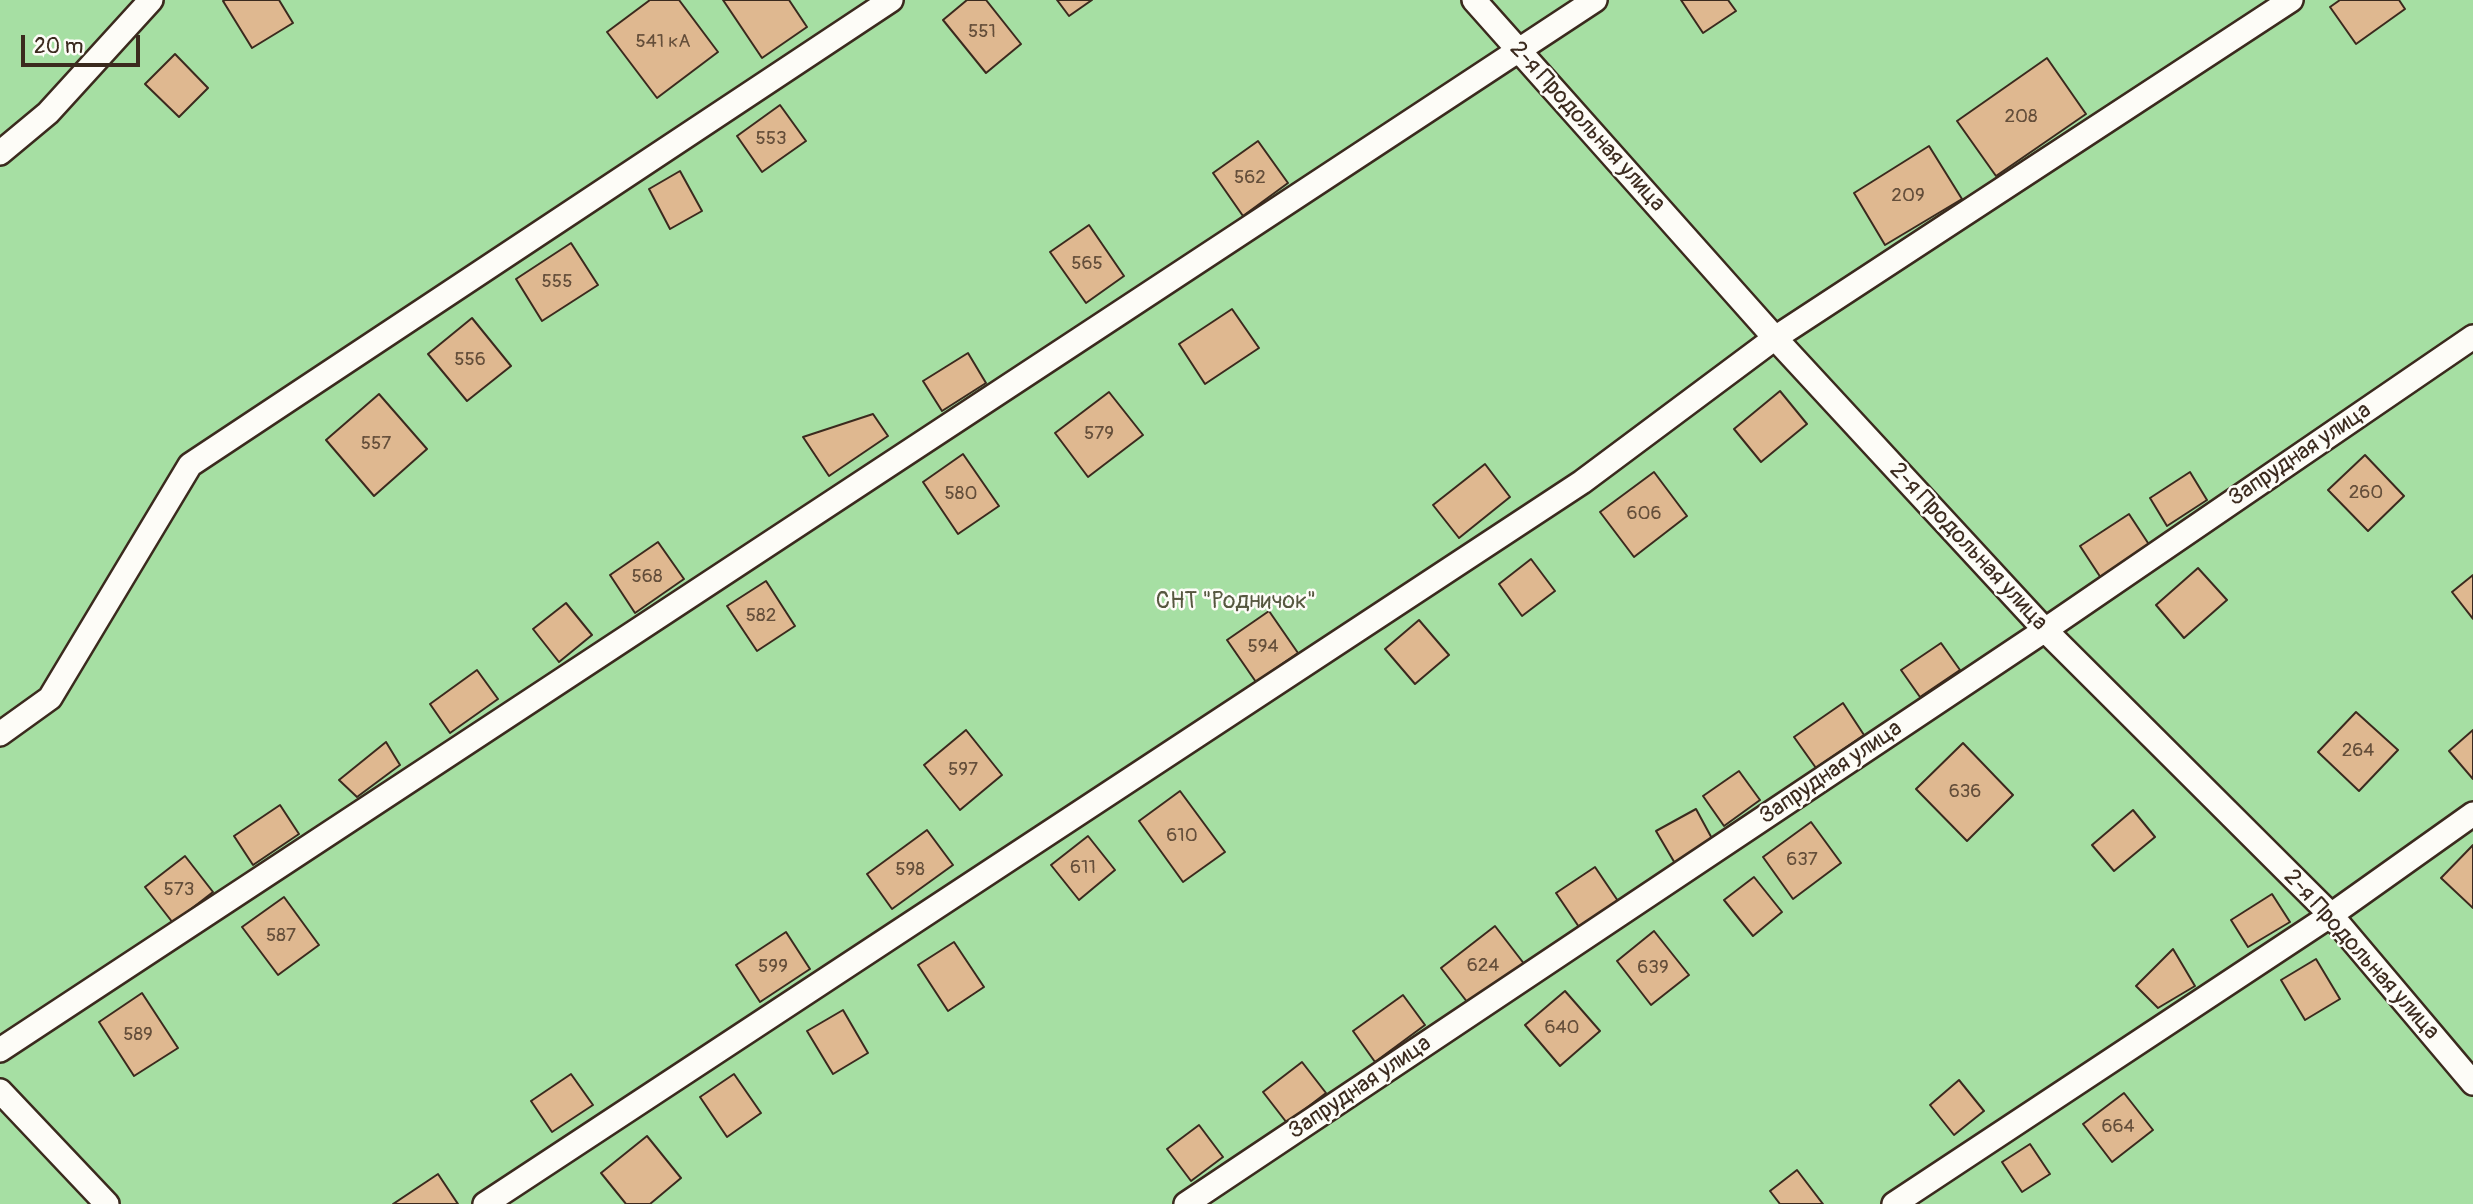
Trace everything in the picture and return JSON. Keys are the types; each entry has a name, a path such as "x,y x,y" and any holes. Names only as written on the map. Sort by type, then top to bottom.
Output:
{"lane":[{"path":"0,153 48,113 151,0"},
{"path":"0,734 50,698 190,465 891,0"},
{"name":"2-я Продольная улица","path":"1474,0 1775,338 2045,630 2331,915 2473,1083"},
{"path":"0,1050 1595,0"},
{"path":"485,1204 1581,482 1775,338 2291,0"},
{"name":"Запрудная улица","path":"1186,1204 2045,630 2473,337"},
{"path":"1894,1204 2331,915 2473,814"},
{"path":"0,1091 107,1204"}],"green space":[{"name":"СНТ \"Родничок\"","path":"0,0 2473,0 2473,1204 0,1204"}],"building":[{"path":"279,0 293,23 252,48 223,1"},
{"path":"650,0 679,0 718,52 657,98 607,32"},
{"path":"723,0 789,0 807,27 762,58"},
{"path":"967,0 986,0 1021,44 986,73 943,20"},
{"path":"1057,0 1092,0 1069,16"},
{"path":"1681,0 1728,0 1736,11 1703,33"},
{"path":"2340,0 2399,0 2405,9 2356,44 2330,7"},
{"path":"175,54 208,88 179,117 145,84"},
{"path":"2047,58 2086,114 1996,176 1957,121"},
{"path":"780,105 806,141 762,172 737,136"},
{"path":"1258,141 1288,183 1243,216 1213,173"},
{"path":"1929,146 1962,199 1885,245 1854,193"},
{"path":"680,171 702,211 670,229 649,189"},
{"path":"1089,225 1124,276 1086,303 1050,252"},
{"path":"571,243 598,285 542,321 516,279"},
{"path":"1232,309 1259,348 1205,384 1179,344"},
{"path":"472,318 511,366 467,401 428,354"},
{"path":"968,353 986,383 942,411 923,381"},
{"path":"1780,391 1807,424 1761,462 1734,429"},
{"path":"1109,392 1143,435 1088,477 1055,433"},
{"path":"379,394 427,449 374,496 326,440"},
{"path":"873,414 888,436 829,476 803,437"},
{"path":"963,454 999,506 958,534 923,482"},
{"path":"2365,455 2404,496 2368,531 2328,490"},
{"path":"1485,464 1510,497 1459,538 1433,505"},
{"path":"1654,472 1687,516 1634,557 1600,512"},
{"path":"2190,472 2207,500 2167,526 2150,498"},
{"path":"2129,514 2150,546 2101,578 2080,546"},
{"path":"658,542 684,579 635,613 610,575"},
{"path":"1531,559 1555,591 1522,616 1499,584"},
{"path":"2198,568 2227,600 2184,638 2156,605"},
{"path":"2473,575 2473,619 2452,592"},
{"path":"766,581 795,626 757,651 727,606"},
{"path":"566,603 592,635 559,662 533,629"},
{"path":"1269,611 1298,653 1256,682 1227,640"},
{"path":"1419,620 1449,655 1415,684 1385,649"},
{"path":"1941,643 1960,670 1920,697 1901,670"},
{"path":"477,670 498,699 450,733 430,704"},
{"path":"1843,703 1864,735 1816,768 1794,737"},
{"path":"2356,712 2398,750 2359,791 2318,752"},
{"path":"966,730 1002,775 960,810 924,765"},
{"path":"2473,730 2473,779 2449,751"},
{"path":"386,742 400,765 357,797 339,780"},
{"path":"1963,743 2013,795 1967,841 1916,789"},
{"path":"1739,771 1760,800 1724,826 1703,796"},
{"path":"1180,791 1225,852 1183,882 1139,821"},
{"path":"280,805 299,834 253,865 234,836"},
{"path":"1696,809 1715,844 1676,865 1656,831"},
{"path":"2133,810 2155,837 2114,871 2092,845"},
{"path":"1811,822 1841,863 1793,899 1763,857"},
{"path":"927,830 953,865 892,909 867,874"},
{"path":"1088,836 1115,870 1079,900 1051,865"},
{"path":"2473,845 2473,908 2441,878"},
{"path":"185,856 213,892 173,923 145,887"},
{"path":"1595,867 1618,901 1579,927 1556,893"},
{"path":"1754,877 1782,912 1753,936 1724,900"},
{"path":"2272,894 2290,922 2248,947 2231,920"},
{"path":"284,897 319,945 278,975 242,927"},
{"path":"1495,926 1525,965 1471,1007 1441,968"},
{"path":"1654,931 1689,975 1651,1005 1617,961"},
{"path":"786,932 810,969 760,1002 736,965"},
{"path":"954,942 984,987 948,1011 918,965"},
{"path":"2173,949 2195,986 2158,1008 2136,986"},
{"path":"2316,959 2340,999 2305,1020 2281,980"},
{"path":"1565,991 1600,1031 1560,1066 1525,1025"},
{"path":"142,993 178,1048 134,1076 99,1022"},
{"path":"1403,995 1425,1025 1375,1062 1353,1031"},
{"path":"843,1010 868,1053 833,1074 807,1031"},
{"path":"1302,1062 1326,1093 1287,1123 1263,1092"},
{"path":"571,1074 593,1105 552,1132 531,1101"},
{"path":"734,1074 761,1113 727,1137 700,1097"},
{"path":"1959,1080 1984,1111 1954,1135 1930,1105"},
{"path":"2124,1093 2153,1130 2112,1162 2083,1124"},
{"path":"1199,1125 1223,1157 1191,1181 1167,1149"},
{"path":"647,1136 681,1178 650,1204 626,1204 601,1173"},
{"path":"2030,1144 2050,1174 2022,1192 2002,1162"},
{"path":"1797,1170 1823,1204 1780,1204 1770,1191"},
{"path":"438,1174 458,1204 393,1204"}]}
